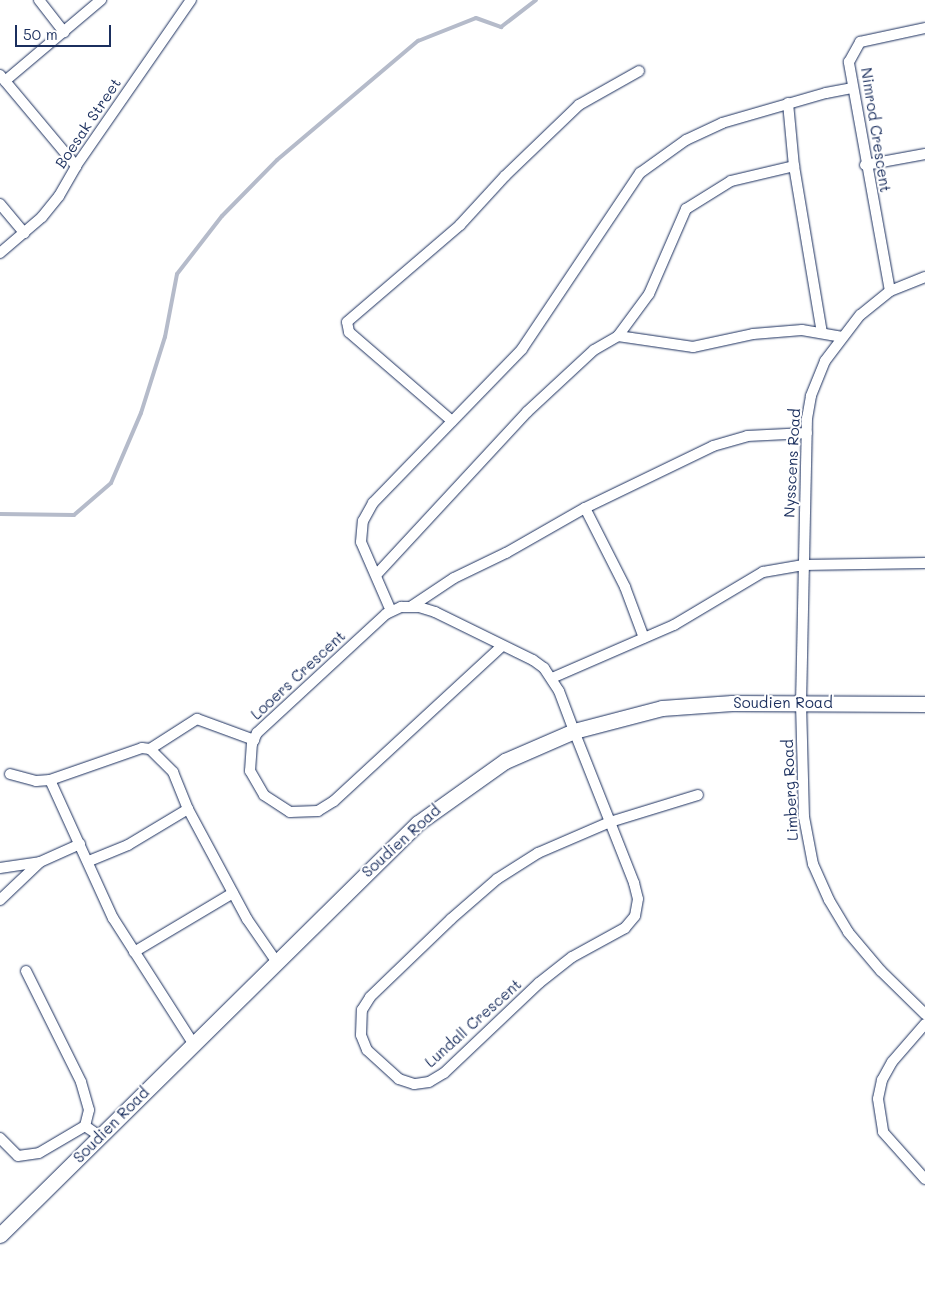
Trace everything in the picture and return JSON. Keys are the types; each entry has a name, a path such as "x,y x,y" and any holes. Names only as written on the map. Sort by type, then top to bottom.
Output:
{"street":[{"path":"39,0 64,32"},
{"path":"76,166 2,78 64,32 101,0"},
{"name":"Boesak Street","path":"0,253 24,233 59,196 76,166 190,0"},
{"name":"Nimrod Crescent","path":"890,291 852,88 850,62 860,42 925,28"},
{"path":"452,421 349,332 347,322 460,225 526,155 579,105 639,71"},
{"path":"391,611 377,574 361,542 363,521 373,504 522,349 640,173 686,140 722,123 788,103 852,88"},
{"path":"788,103 794,166 822,333"},
{"path":"866,165 925,154"},
{"path":"377,574 528,412 594,350 618,336 648,294 686,209 731,182 794,166"},
{"path":"0,204 24,233"},
{"name":"Nysscens Road","path":"801,704 807,433 811,396 825,360 860,315 890,291 925,277"},
{"path":"618,336 693,347 753,334 802,330 842,337"},
{"path":"412,606 454,578 506,553 585,508 713,446 747,436 807,433"},
{"path":"585,508 625,587 644,638"},
{"path":"552,678 690,616 763,572 803,565 925,563"},
{"name":"Looers Crescent","path":"502,646 334,801 318,811 290,812 264,795 250,771 250,757 257,733 391,611 412,606 435,612 533,660 552,678 574,730"},
{"name":"Soudien Road","path":"0,1235 418,823 451,796 505,761 574,730 662,708 732,703 925,704"},
{"name":"Limberg Road","path":"801,704 804,817 813,864 829,900 848,932 881,971 925,1014"},
{"path":"150,749 198,719 254,740"},
{"name":"Lundall Crescent","path":"574,730 610,822 638,900 631,922 608,939 572,958 539,983 444,1072 429,1082 414,1084 399,1079 375,1060 367,1050 360,1026 362,1010 370,997 497,879 538,853 610,822"},
{"path":"10,774 36,781 50,780 142,748 150,749 173,772 188,809 233,893 276,961"},
{"path":"50,780 89,861 96,886 134,952 193,1043"},
{"path":"610,822 698,795"},
{"path":"89,861 128,845 188,809"},
{"path":"0,868 40,862 80,844"},
{"path":"0,900 40,862"},
{"path":"134,952 233,893"},
{"path":"0,1138 11,1152 26,1156 62,1142 85,1126 90,1110 81,1082 26,971"},
{"path":"925,1024 892,1062 878,1099 883,1132 925,1179"},
{"path":"85,1126 100,1136"}],"waterway":[{"path":"0,514 74,515 111,483 141,413 165,337 177,274 222,216 277,160 418,41 476,18 501,27 536,0"}]}
